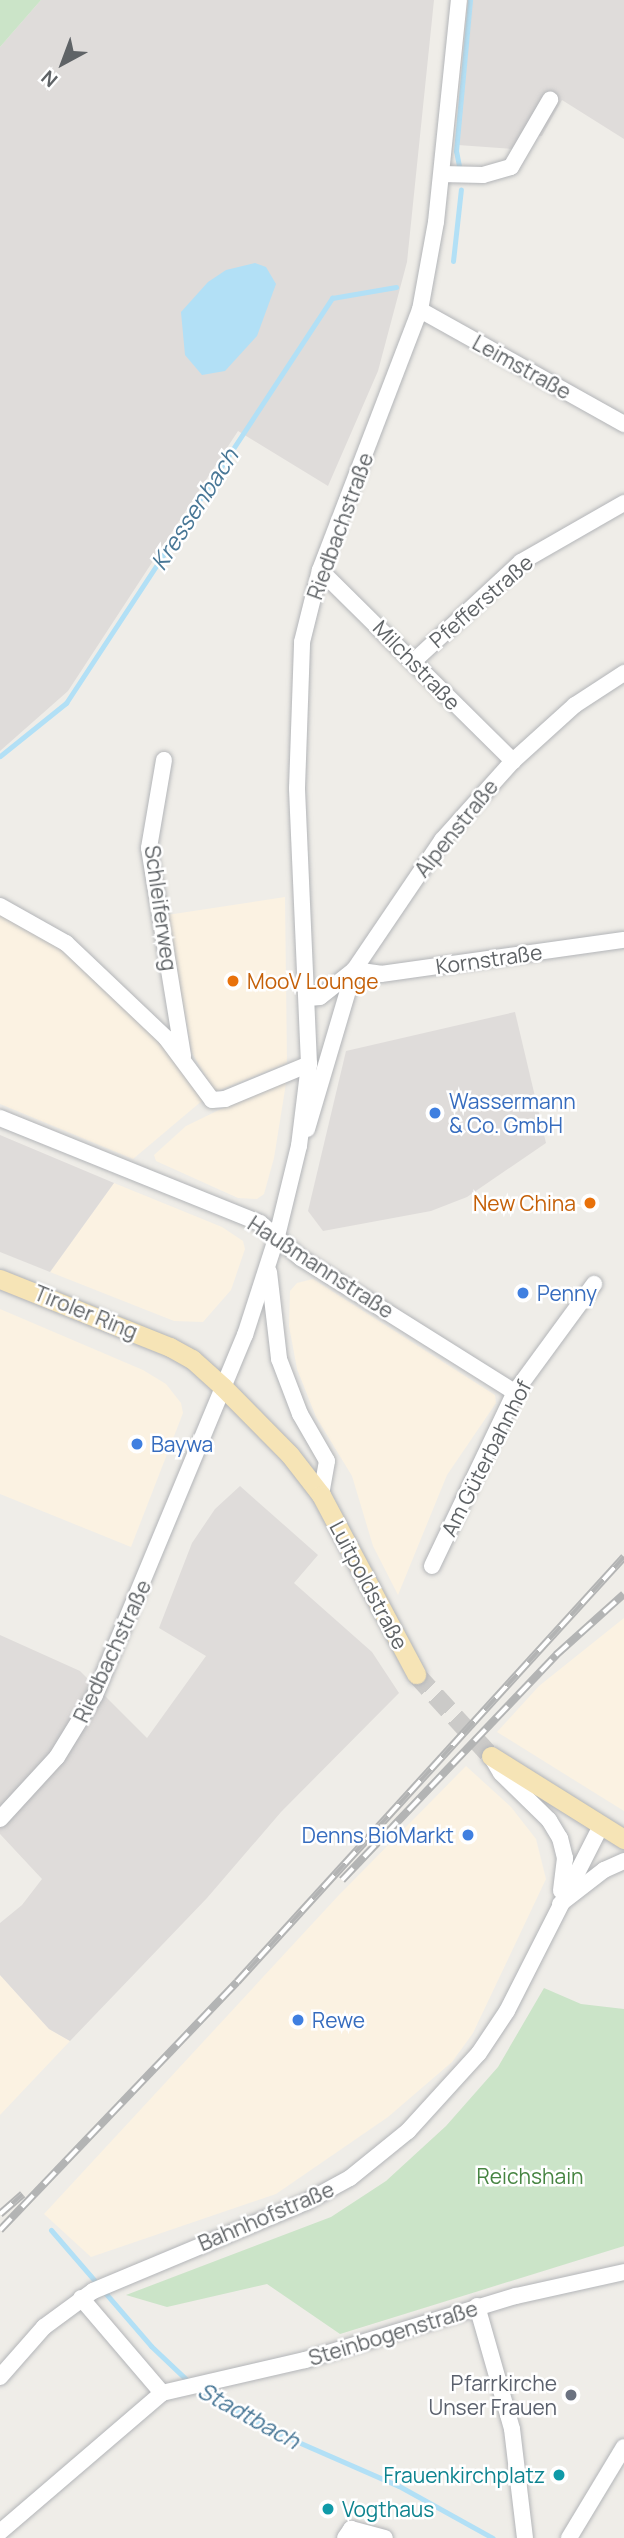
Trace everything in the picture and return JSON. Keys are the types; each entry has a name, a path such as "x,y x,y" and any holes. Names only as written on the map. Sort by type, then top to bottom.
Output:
{"main road":[{"name":"Tiroler Ring","path":"0,1279 170,1347 192,1359 223,1387"},
{"name":"Luitpoldstraße","path":"223,1387 290,1455 321,1495 416,1674"},
{"path":"491,1756 624,1839"}],"street":[{"name":"Riedbachstraße","path":"0,1819 57,1757 95,1695 242,1341 277,1236 299,1146 309,1064 309,998 296,713 302,642 320,570 420,310 442,174 459,0"},
{"path":"442,174 483,174 511,167 550,100"},
{"name":"Leimstraße","path":"420,310 624,424"},
{"name":"Pfefferstraße","path":"414,661 522,562 624,503"},
{"name":"Milchstraße","path":"320,570 513,761"},
{"name":"Alpenstraße","path":"309,998 320,997 354,970 442,839 513,761 575,705 624,673"},
{"name":"Schleiferweg","path":"164,760 149,848 183,1056"},
{"name":"Schleiferweg","path":"0,906 66,943 183,1056 201,1088 217,1101 309,1064"},
{"name":"Kornstraße","path":"354,970 381,974 624,940"},
{"name":"Riedbachstraße","path":"299,1146 317,1109 354,970"},
{"name":"Haußmannstraße","path":"0,1118 260,1223 301,1258 515,1392"},
{"path":"269,1263 279,1359 300,1414 327,1461 321,1495"},
{"name":"Am Güterbahnhof","path":"432,1566 515,1392 594,1284"},
{"path":"491,1756 501,1773 549,1820 560,1838 565,1858 560,1904"},
{"name":"Bahnhofstraße","path":"0,2377 44,2327 87,2295 113,2280 306,2202 377,2157 425,2115 479,2053 507,2011 601,1826"},
{"name":"Bahnhofstraße","path":"560,1904 604,1870 624,1861"},
{"name":"Steinbogenstraße","path":"162,2393 312,2358 477,2306 603,2273 624,2272"},
{"path":"0,2532 162,2393 87,2295"},
{"path":"477,2306 512,2429 525,2538"},
{"path":"569,2538 618,2471 624,2447"},
{"path":"345,2538 351,2529 385,2538"}],"shaded area":[{"path":"41,0 434,0 407,262 378,371 328,486 238,431 68,691 0,751 0,47"},
{"path":"471,0 624,0 624,139 562,100 542,136 525,136 513,149 458,145"},
{"name":"MooV Lounge","path":"285,897 287,1063 215,1092 192,1053 167,915"},
{"path":"0,912 61,945 177,1054 203,1100 133,1159 0,1104"},
{"name":"Wassermann & Co. GmbH","path":"515,1012 546,1143 467,1197 431,1211 323,1231 308,1211 346,1051"},
{"path":"287,1077 274,1158 264,1194 257,1199 238,1198 156,1161 154,1155 186,1126"},
{"path":"0,1135 114,1183 50,1272 0,1252"},
{"path":"114,1183 222,1227 243,1241 245,1249 231,1290 203,1322 174,1321 50,1272"},
{"path":"313,1279 495,1395 496,1403 447,1475 398,1595 373,1546 352,1476 316,1417 297,1369 289,1326 290,1291 297,1283"},
{"name":"Baywa","path":"0,1309 143,1370 166,1384 181,1403 183,1413 131,1547 0,1494"},
{"path":"240,1486 318,1555 294,1583 372,1652 399,1693 281,1812 207,1898 70,2041 49,2029 0,1975 0,1923 22,1905 42,1879 0,1834 0,1635 80,1671 147,1738 206,1656 159,1628 192,1543 215,1509"},
{"path":"624,1618 624,1811 497,1732 539,1686"},
{"path":"466,1766 511,1807 536,1839 546,1879 473,2033 452,2062 388,2117 276,2194 91,2257 44,2214 338,1896"},
{"path":"0,1975 49,2029 70,2041 0,2115"}],"green space":[{"path":"0,0 41,0 0,47"},
{"name":"Reichshain","path":"544,1988 581,2004 624,2009 624,2246 340,2334 267,2284 167,2307 126,2295 331,2217 386,2181 446,2126 498,2067"}],"water":[{"path":"255,263 266,267 276,284 257,336 225,371 202,375 185,355 181,312 208,282 226,270"}],"waterway":[{"name":"Kressenbach","path":"459,166 456,151 470,0"},
{"name":"Kressenbach","path":"453,261 461,189"},
{"name":"Kressenbach","path":"0,756 66,703 332,298 396,287"},
{"name":"Stadtbach","path":"51,2230 151,2346 190,2383"},
{"name":"Stadtbach","path":"198,2389 273,2431 399,2486 493,2538"}],"tunnel":[{"path":"416,1674 491,1756"}],"railway":[{"path":"0,2230 237,1982 624,1557"},
{"path":"342,1880 556,1655 624,1594"},
{"path":"0,2214 23,2194"}],"place":[{"name":"MooV Lounge","path":"233,981"},
{"name":"Wassermann & Co. GmbH","path":"435,1113"},
{"name":"New China","path":"590,1203"},
{"name":"Penny","path":"523,1293"},
{"name":"Baywa","path":"137,1444"},
{"name":"Denns BioMarkt","path":"468,1835"},
{"name":"Rewe","path":"298,2020"},
{"name":"Pfarrkirche Unser Frauen","path":"571,2395"},
{"name":"Frauenkirchplatz","path":"559,2475"},
{"name":"Vogthaus","path":"328,2509"}]}
